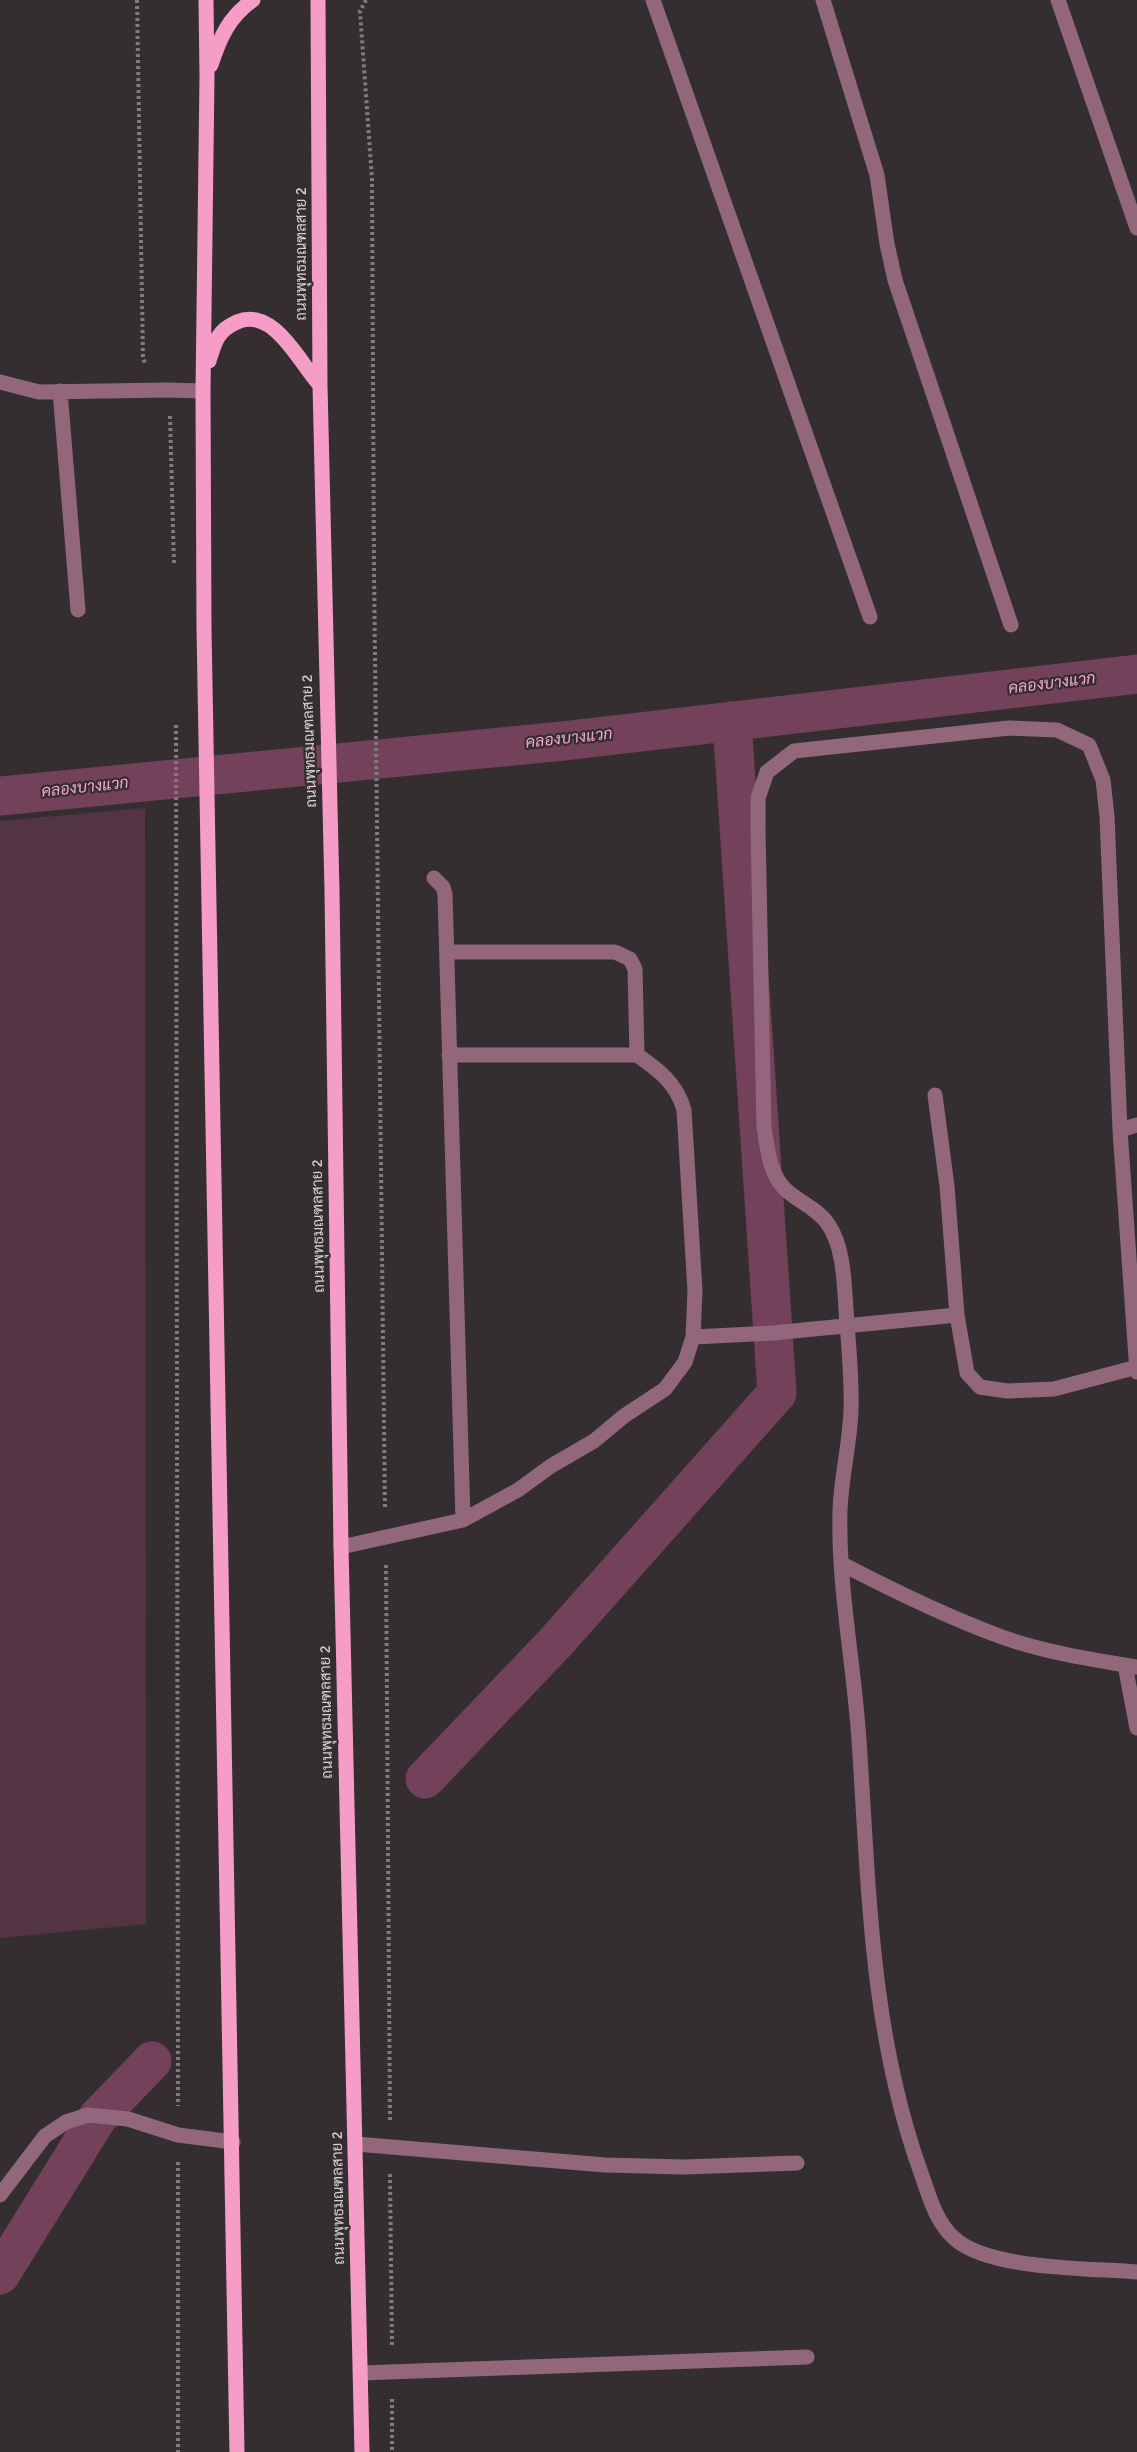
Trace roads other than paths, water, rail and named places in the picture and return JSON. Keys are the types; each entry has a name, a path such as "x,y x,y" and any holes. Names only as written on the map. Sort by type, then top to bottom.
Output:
{"main road":[{"path":"206,0 204,630 237,2452"},
{"path":"207,76 218,42 227,24 240,9 253,0"},
{"name":"ถนนพุทธมณฑลสาย 2","path":"318,0 320,385 332,891 341,1547 362,2452"},
{"path":"204,375 213,346 225,327 242,320 260,321 278,331 294,348 308,372 320,385"}],"street":[{"path":"653,0 870,617"},
{"path":"823,0 877,176 895,280 1011,625"},
{"path":"1058,0 1137,228"},
{"path":"0,382 39,392 158,390 203,392"},
{"path":"60,392 78,610"},
{"path":"1137,1372 1120,1130 1107,816 1102,780 1089,746 1057,730 1009,728 794,751 767,772 758,798 764,1128 772,1171 785,1190 812,1209 828,1224 839,1252 847,1325 851,1410 840,1509 842,1564 859,1738 866,1879 879,2004 906,2130 936,2214 954,2239 984,2256 1032,2264 1137,2272"},
{"path":"434,879 443,887 445,894 463,1520"},
{"path":"447,952 615,952 630,959 635,969 637,1055"},
{"path":"341,1547 386,1539 463,1520 518,1490 551,1466 594,1441 624,1416 665,1389 685,1362 693,1337 695,1291 684,1110 680,1096 670,1082 659,1070 637,1055 449,1055"},
{"path":"935,1095 947,1186 957,1315 967,1373 980,1388 1006,1391 1054,1389 1137,1367"},
{"path":"1120,1130 1137,1125"},
{"path":"693,1337 957,1315"},
{"path":"842,1564 899,1594 1004,1638 1131,1666 1137,1728"},
{"path":"0,2195 45,2136 66,2122 88,2115 128,2119 178,2135 233,2142"},
{"path":"356,2144 605,2165 684,2167 797,2163"},
{"path":"361,2373 807,2356"}],"waterway":[{"name":"คลองบางแวก","path":"0,796 563,741 1137,674"},
{"path":"425,1779 555,1643 777,1393 732,721"},
{"path":"0,2275 98,2117 152,2061"}]}
